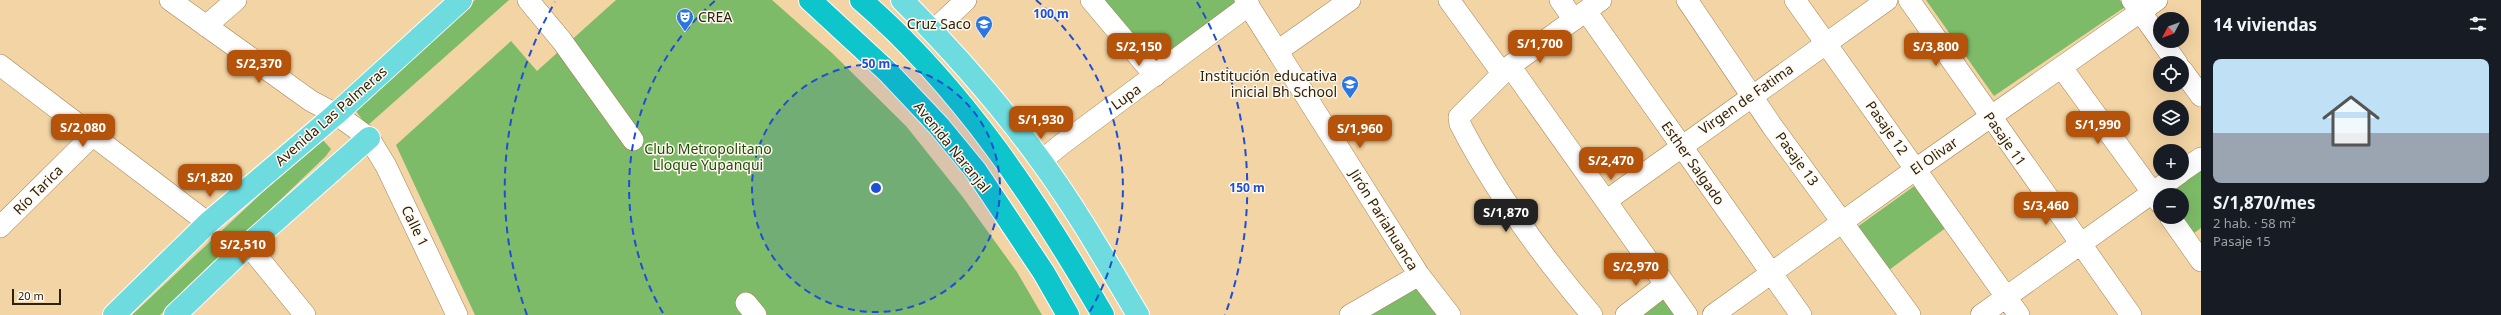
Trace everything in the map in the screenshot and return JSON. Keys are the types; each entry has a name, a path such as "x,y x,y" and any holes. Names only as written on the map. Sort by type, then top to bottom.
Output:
{"highway":[{"name":"Avenida Naranjal","path":"810,0 888,72 939,126 976,171 1044,273 1068,315"},
{"path":"861,0 912,50 963,106 999,152 1069,257 1103,315"}],"main road":[{"name":"Avenida Las Palmeras","path":"114,315 208,223 336,114 462,0"},
{"path":"902,0 933,31 984,89 1041,161 1095,241 1138,315"},
{"path":"176,315 248,245 369,138"}],"street":[{"path":"170,0 311,101 336,114 369,138"},
{"path":"206,26 236,0"},
{"path":"528,0 562,41 633,140"},
{"path":"933,31 966,0"},
{"path":"1091,0 1155,76"},
{"path":"1279,50 1350,0"},
{"path":"1449,0 1506,69 1606,201 1687,315"},
{"name":"Esther Salgado","path":"1560,0 1587,10 1770,273 1801,315"},
{"name":"Pasaje 13","path":"1687,0 1751,95 1910,315"},
{"name":"Pasaje 12","path":"1796,0 2019,315"},
{"name":"Virgen de Fatima","path":"1606,201 1681,145 1887,0"},
{"name":"Pasaje 11","path":"1909,0 1989,117 2131,315"},
{"name":"El Olivar","path":"1713,315 1989,117 2062,68 2136,6 2157,0"},
{"name":"Lupa","path":"1041,161 1155,76 1247,3"},
{"name":"Jirón Pariahuanca","path":"1247,3 1279,50 1419,275 1450,315"},
{"path":"2136,6 2153,29"},
{"path":"1587,10 1506,69 1459,117 1460,124 1483,168 1525,232 1592,315"},
{"path":"0,65 208,223"},
{"path":"2062,68 2153,193"},
{"path":"2189,80 2201,96"},
{"name":"Río Tarica","path":"0,227 93,135"},
{"name":"Calle 1","path":"369,138 386,166 457,315"},
{"path":"2189,166 2201,158"},
{"path":"2165,188 2173,180"},
{"path":"1981,315 2080,244 2153,199"},
{"path":"2175,224 2201,261"},
{"path":"248,245 305,315"},
{"path":"1350,315 1419,275"},
{"path":"1626,315 1665,285"}],"green space":[{"path":"475,0 509,0 367,126 353,107"},
{"name":"Club Metropolitano Lloque Yupanqui","path":"616,0 772,0 832,53 906,126 962,196 1017,272 1042,315 475,315 396,145 511,41 537,71"},
{"path":"1096,0 1236,0 1238,4 1154,66"},
{"path":"1926,0 2120,0 2125,7 1994,96"},
{"path":"322,139 331,149 326,156 160,315 132,315 316,142"},
{"path":"2201,158 2201,228 2186,239 2183,224 2189,224 2189,188 2168,188 2177,180 2189,180 2189,169"},
{"path":"1920,182 1951,224 1885,273 1853,230"},
{"path":"1657,283 1680,315 1617,315"},
{"path":"1415,285 1439,315 1362,315"}],"place":[{"name":"CREA","path":"685,32"},
{"name":"Cruz Saco","path":"984,39"},
{"name":"Institución educativa inicial Bh School","path":"1350,99"}]}
